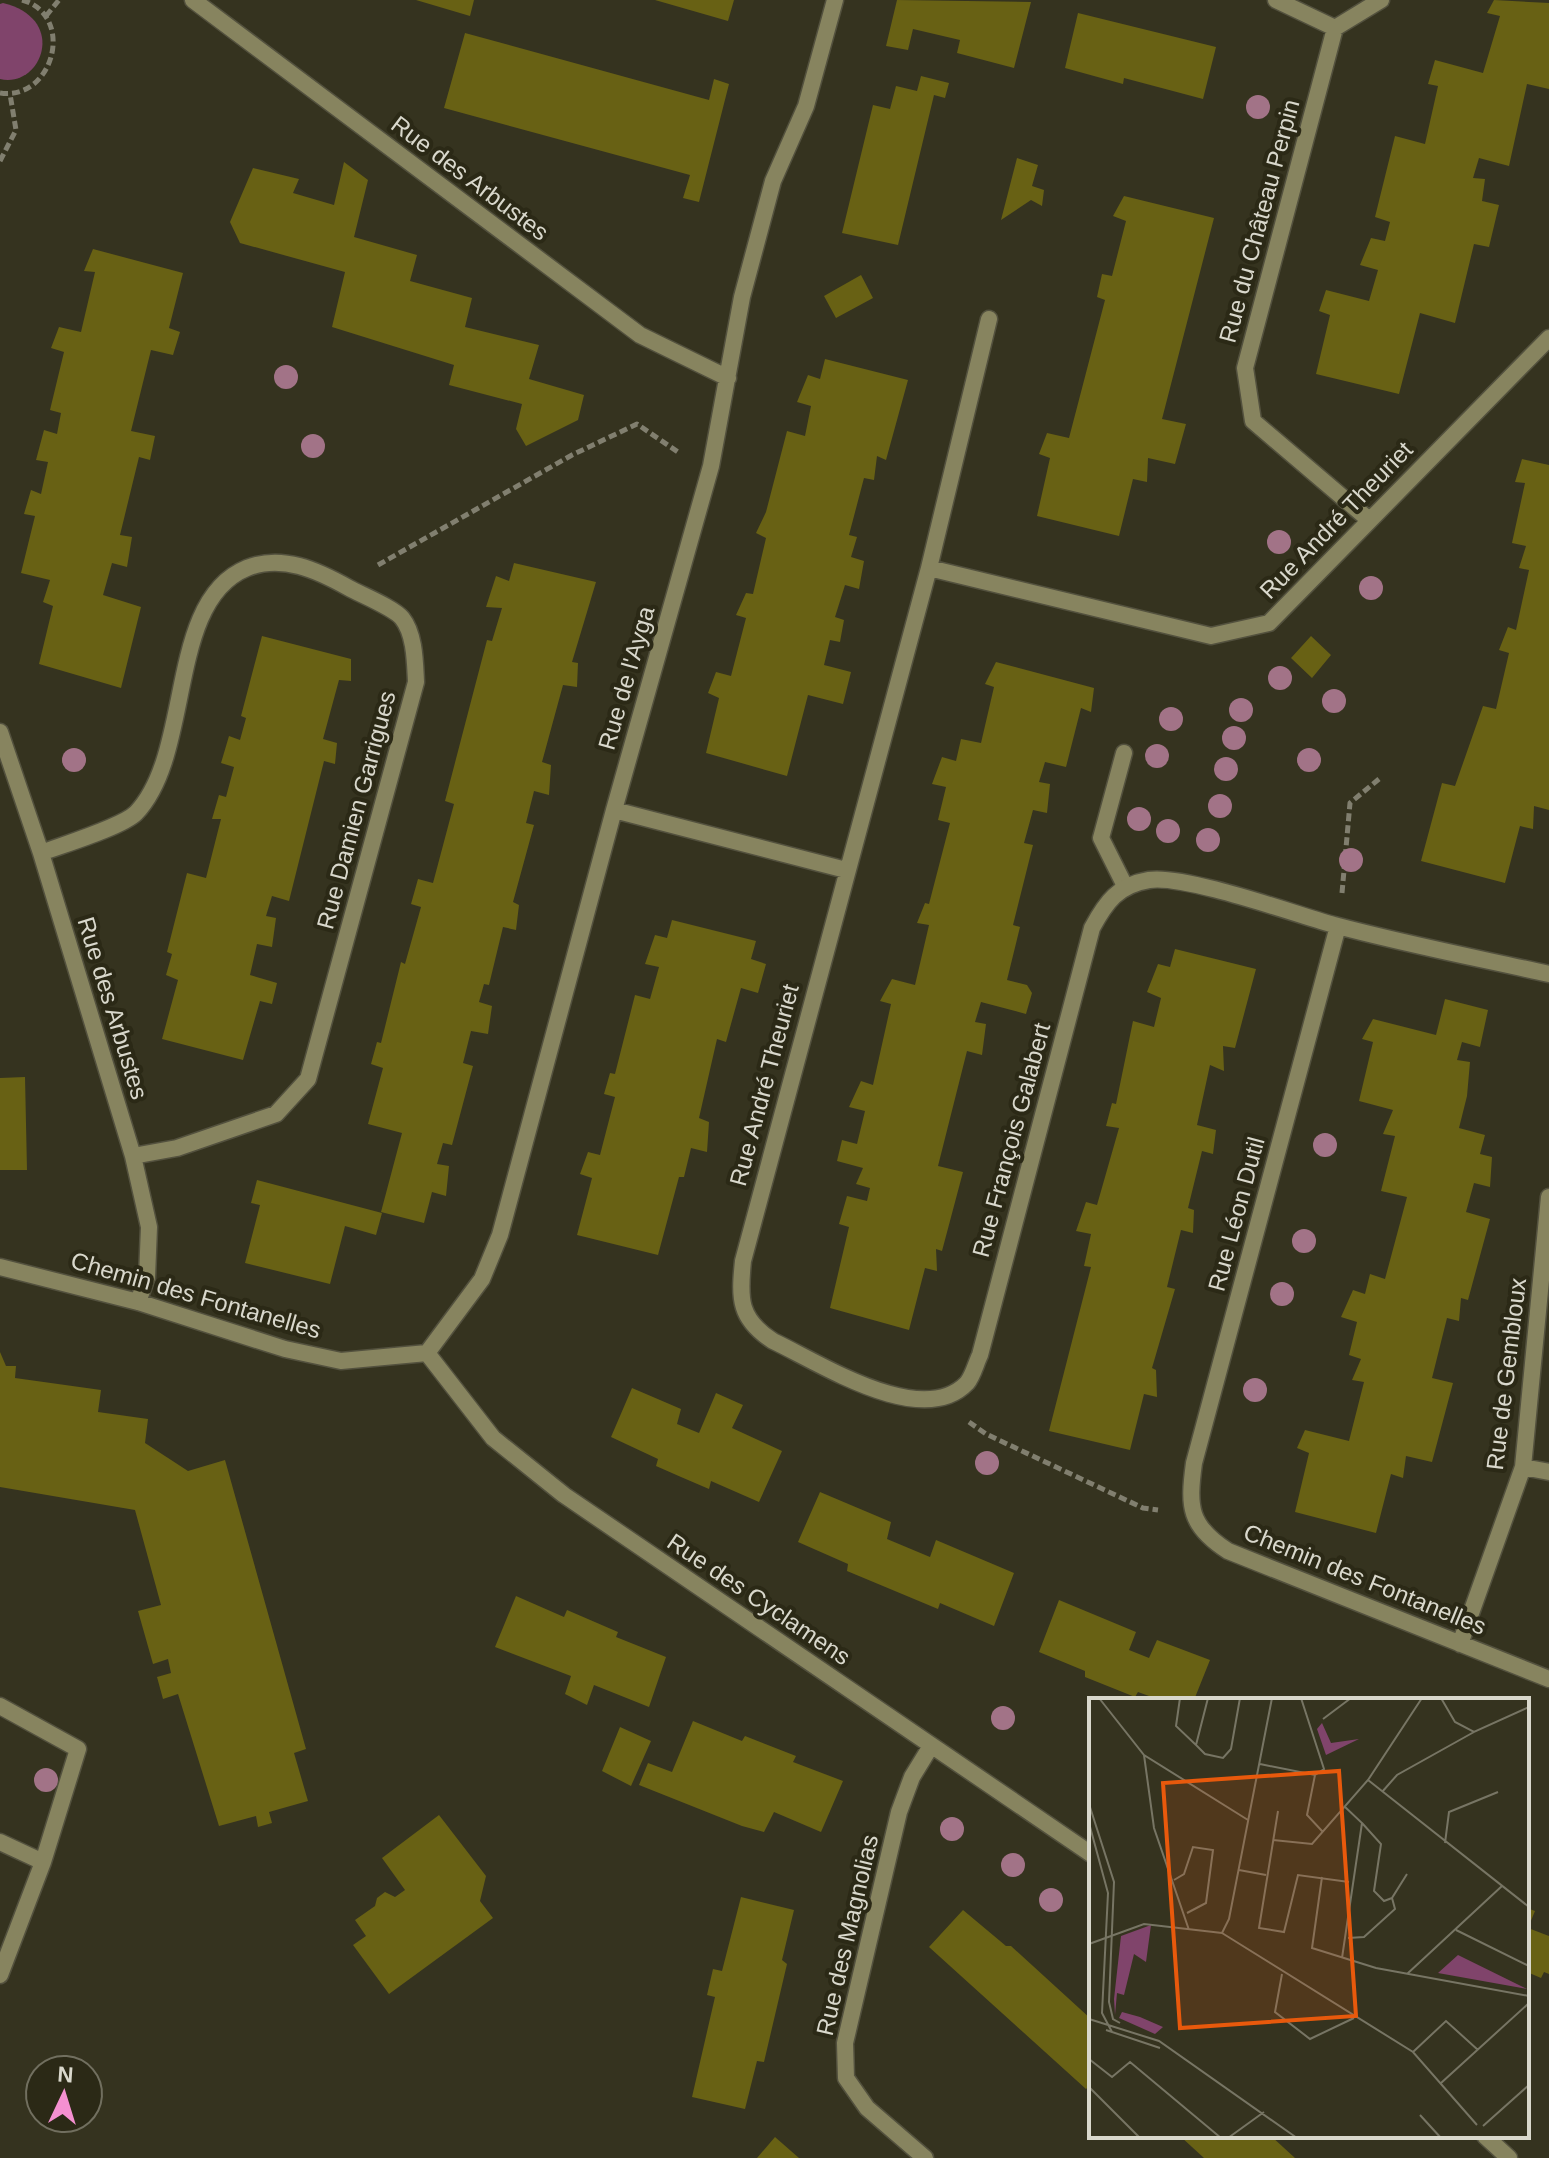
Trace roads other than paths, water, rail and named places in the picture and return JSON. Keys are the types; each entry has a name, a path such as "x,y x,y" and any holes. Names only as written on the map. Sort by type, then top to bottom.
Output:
{"street":[{"name":"Rue des Arbustes","path":"193,0 640,335 728,378"},
{"name":"Rue de l'Ayga","path":"427,1353 482,1279 500,1235 614,810 711,466 742,297 773,181 806,106 835,0"},
{"path":"1276,0 1335,28 1381,0"},
{"name":"Rue du Château Perpin","path":"1335,28 1245,368 1253,421 1368,519"},
{"name":"Rue André Theuriet","path":"939,1401 919,1401 879,1390 773,1341 756,1329 745,1313 740,1289 743,1261 929,568 989,319"},
{"name":"Rue André Theuriet","path":"929,568 1211,636 1269,623 1549,338"},
{"name":"Rue Damien Garrigues","path":"41,853 134,815 159,777 202,610 227,576 267,560 297,565 342,584 402,618 413,648 416,682 308,1079 276,1114 177,1148 133,1156"},
{"name":"Rue des Arbustes","path":"0,732 41,853 133,1156 149,1227 147,1277 138,1302"},
{"path":"1124,753 1101,838 1125,886 1153,879 1185,883 1338,926 1549,974"},
{"path":"614,810 846,870"},
{"name":"Rue François Galabert","path":"939,1401 967,1382 980,1355 1092,928 1107,902 1125,886"},
{"name":"Rue Léon Dutil","path":"1193,1516 1190,1494 1194,1463 1338,926"},
{"name":"Rue de Gembloux","path":"1460,1644 1523,1467 1549,1197"},
{"name":"Chemin des Fontanelles","path":"0,1267 138,1302 285,1349 341,1361 427,1353"},
{"name":"Rue des Cyclamens","path":"427,1353 493,1438 564,1495 1089,1853"},
{"path":"1523,1467 1549,1472"},
{"name":"Chemin des Fontanelles","path":"1193,1516 1205,1536 1228,1551 1549,1679"},
{"path":"0,1706 55,1733 78,1749 43,1862 0,1975"},
{"name":"Rue des Magnolias","path":"925,2158 867,2108 846,2078 845,2043 899,1812 912,1777 931,1746"},
{"path":"0,1842 43,1862"},
{"path":"1487,2138 1509,2158"}]}
